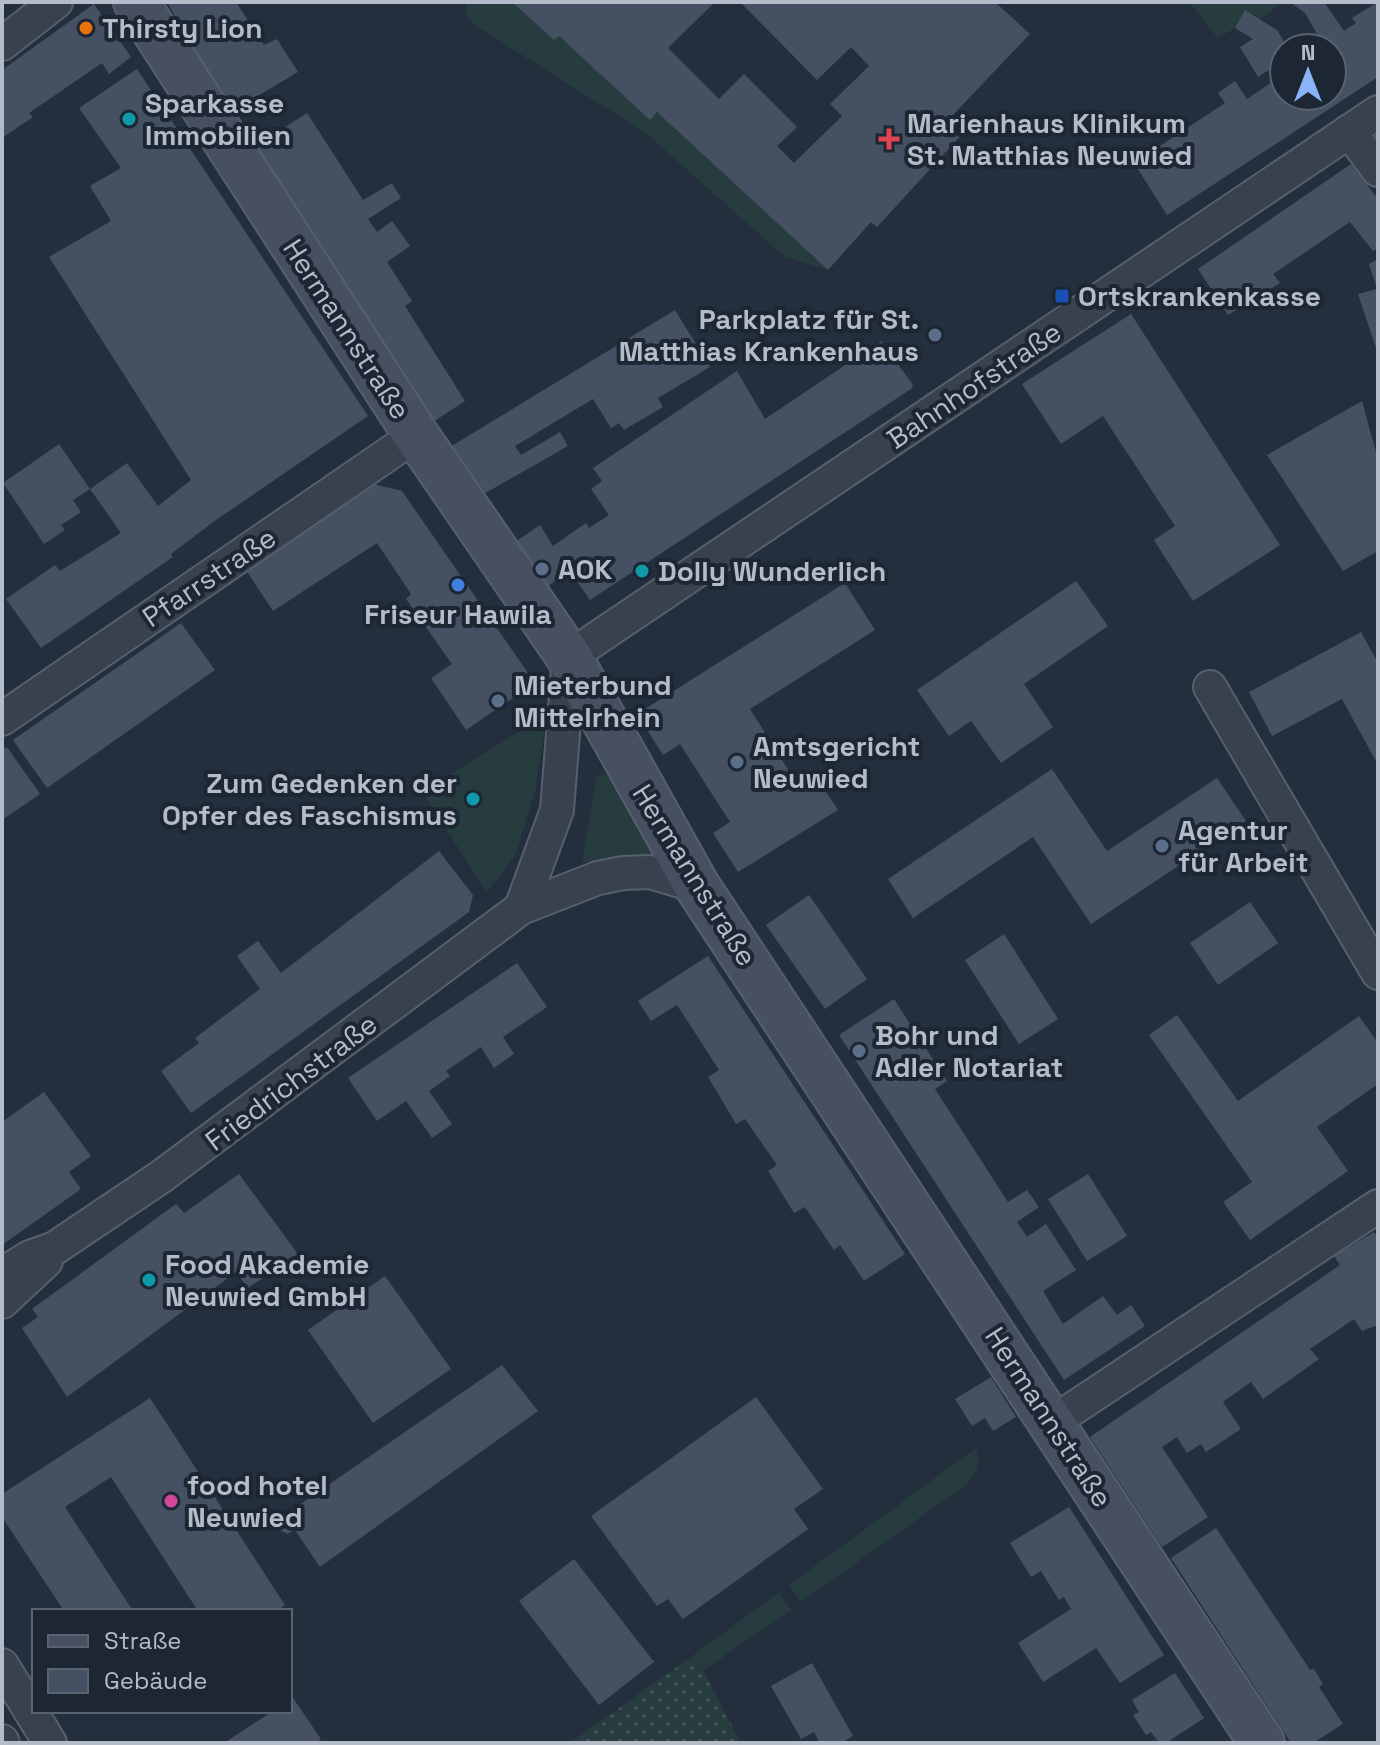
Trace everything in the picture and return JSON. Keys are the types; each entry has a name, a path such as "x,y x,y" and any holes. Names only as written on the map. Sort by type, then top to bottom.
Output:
{"street":[{"path":"2,44 56,2"},
{"name":"Hermannstraße","path":"136,2 416,435 569,657 697,886 1262,1743"},
{"name":"Bahnhofstraße","path":"569,657 1378,112"},
{"path":"1349,131 1378,170"},
{"name":"Pfarrstraße","path":"2,719 416,435"},
{"path":"521,908 557,810 569,657"},
{"path":"1210,687 1378,973"},
{"name":"Friedrichstraße","path":"2,1274 30,1257 55,1248 277,1093 521,908 598,878 623,873 650,872 697,886"},
{"path":"1053,1422 1378,1206"},
{"name":"Friedrichstraße","path":"2,1302 30,1279 55,1248"},
{"path":"2,1665 50,1743"}],"green space":[{"path":"466,2 512,2 554,40 559,36 657,112 828,270 785,257 647,134 475,25 467,18"},
{"path":"1189,2 1283,2 1261,19 1245,10 1235,28 1218,38"},
{"path":"547,714 535,792 515,856 487,892 422,792"},
{"path":"614,773 667,855 582,862 597,776"},
{"path":"976,1448 976,1469 963,1487 801,1602 789,1585"},
{"path":"779,1592 791,1610 704,1670 695,1654"},
{"path":"695,1654 741,1743 570,1743"}],"building":[{"path":"167,2 236,2 264,45 277,39 298,72 231,112"},
{"name":"Marienhaus Klinikum St. Matthias Neuwied","path":"512,2 715,2 668,48 719,99 744,74 797,127 777,146 794,163 842,116 830,104 869,66 851,47 817,80 740,2 995,2 1030,34 950,118 965,131 877,227 871,222 828,270 657,112 650,120 559,36 554,40"},
{"path":"1290,2 1324,2 1344,31 1356,23 1352,18 1378,2 1378,77 1348,97 1348,32 1316,32 1305,13"},
{"path":"94,4 131,57 109,74 102,63 29,113 33,117 2,138 2,70"},
{"path":"1245,10 1277,30 1268,32 1268,71 1258,77 1240,47 1253,39 1235,28"},
{"path":"137,69 368,416 216,520 171,554 173,557 41,648 6,599 55,565 60,571 121,533 90,489 127,463 158,506 191,480 49,257 111,221 90,186 121,168 79,108"},
{"path":"1235,81 1247,99 1268,85 1268,112 1324,112 1167,215 1134,163 1225,103 1218,93"},
{"path":"307,113 363,200 392,183 401,198 368,219 377,232 392,221 410,246 387,262 412,301 405,306 465,401 433,422 254,147"},
{"path":"1351,164 1378,199 1378,248 1373,251 1350,222 1273,274 1280,283 1228,315 1198,269"},
{"path":"1378,259 1378,354 1358,294 1377,289 1369,264"},
{"path":"675,310 710,367 658,398 663,407 624,430 619,423 611,428 593,399 515,446 521,455 560,432 568,446 482,495 450,447"},
{"path":"1131,314 1280,545 1193,601 1154,540 1175,526 1103,416 1061,444 1022,384"},
{"path":"881,341 913,385 911,389 590,600 570,571 545,588 515,542 540,525 553,546 586,523 589,528 609,515 591,489 602,481 593,468 737,371 765,419"},
{"path":"1362,401 1378,460 1378,551 1343,571 1267,455"},
{"path":"59,444 90,489 73,500 81,512 61,525 65,530 44,544 3,483"},
{"path":"365,482 402,491 535,683 466,730 431,678 452,664 406,599 411,594 377,543 273,611 244,567"},
{"path":"1076,581 1108,626 1024,684 1053,727 1001,763 971,721 949,736 917,690"},
{"name":"Amtsgericht Neuwied","path":"845,583 875,630 750,709 794,779 811,769 838,810 738,872 713,833 730,822 680,744 663,755 637,714"},
{"path":"181,623 215,670 47,788 13,740"},
{"path":"1361,632 1378,663 1378,765 1342,699 1272,736 1249,692"},
{"path":"7,747 40,794 2,820 2,750"},
{"name":"Agentur für Arbeit","path":"1052,769 1107,851 1217,778 1246,821 1091,924 1033,837 913,918 888,879"},
{"path":"439,851 473,895 469,912 191,1113 161,1071 199,1043 195,1038 260,989 237,956 258,941 281,973"},
{"path":"809,895 867,979 825,1009 766,925"},
{"path":"1250,902 1278,943 1218,985 1190,943"},
{"path":"1004,934 1058,1019 1019,1044 965,960"},
{"path":"708,956 905,1254 864,1281 840,1245 834,1250 805,1207 794,1213 768,1171 777,1165 745,1119 736,1124 708,1077 719,1070 677,1005 651,1021 638,1001"},
{"path":"517,963 547,1007 503,1037 514,1054 494,1068 481,1047 446,1071 450,1076 429,1091 452,1124 432,1138 406,1101 377,1121 348,1078"},
{"path":"894,999 947,1081 935,1089 1008,1202 1027,1190 1039,1207 1017,1222 1027,1237 1046,1224 1076,1270 1043,1291 1063,1324 1103,1296 1117,1315 1131,1305 1145,1326 1064,1380 839,1035"},
{"path":"1177,1015 1238,1101 1359,1016 1378,1043 1378,1084 1317,1127 1348,1171 1250,1240 1223,1202 1252,1182 1149,1035"},
{"path":"44,1092 91,1156 69,1172 81,1189 2,1245 2,1122"},
{"name":"Food Akademie Neuwied GmbH","path":"239,1174 298,1254 248,1288 236,1272 67,1397 22,1328 38,1317 32,1309 176,1204 184,1213"},
{"path":"1088,1174 1127,1236 1087,1261 1048,1199"},
{"path":"1374,1232 1378,1237 1378,1325 1362,1331 1354,1319 1310,1349 1319,1359 1263,1399 1251,1382 1223,1402 1241,1429 1206,1452 1201,1444 1187,1453 1177,1437 1162,1447 1208,1517 1162,1547 1090,1437 1340,1265 1334,1256"},
{"path":"385,1276 451,1369 373,1423 308,1330"},
{"path":"502,1365 538,1411 320,1567 295,1530 287,1534 278,1529 279,1519"},
{"path":"991,1377 1016,1417 993,1431 985,1418 972,1426 955,1399"},
{"path":"756,1397 823,1489 794,1509 808,1529 683,1619 668,1599 657,1606 591,1516"},
{"name":"food hotel Neuwied","path":"150,1398 285,1605 279,1609 197,1609 111,1477 65,1507 132,1609 63,1609 2,1517 2,1494"},
{"path":"1069,1507 1164,1655 1120,1683 1096,1648 1043,1682 1018,1643 1071,1609 1064,1597 1059,1600 1041,1571 1031,1577 1010,1543"},
{"path":"1216,1528 1310,1670 1314,1669 1323,1684 1319,1687 1343,1724 1313,1743 1291,1743 1171,1558"},
{"path":"574,1559 654,1662 599,1705 519,1601"},
{"path":"812,1663 853,1736 841,1743 820,1743 814,1732 801,1739 771,1686"},
{"path":"1175,1673 1204,1718 1166,1743 1159,1743 1151,1732 1146,1735 1133,1715 1139,1712 1132,1700"},
{"path":"293,1698 321,1739 316,1743 224,1743 270,1713 292,1713"}],"place":[{"name":"Thirsty Lion","path":"86,28"},
{"name":"Sparkasse Immobilien","path":"129,119"},
{"name":"Marienhaus Klinikum St. Matthias Neuwied","path":"889,139"},
{"name":"Ortskrankenkasse","path":"1062,296"},
{"name":"Parkplatz für St. Matthias Krankenhaus","path":"935,335"},
{"name":"AOK","path":"542,569"},
{"name":"Dolly Wunderlich","path":"642,571"},
{"name":"Friseur Hawila","path":"458,585"},
{"name":"Mieterbund Mittelrhein","path":"498,701"},
{"name":"Amtsgericht Neuwied","path":"737,762"},
{"name":"Zum Gedenken der Opfer des Faschismus","path":"473,799"},
{"name":"Agentur für Arbeit","path":"1162,846"},
{"name":"Bohr und Adler Notariat","path":"859,1051"},
{"name":"Food Akademie Neuwied GmbH","path":"149,1280"},
{"name":"food hotel Neuwied","path":"171,1501"}]}
